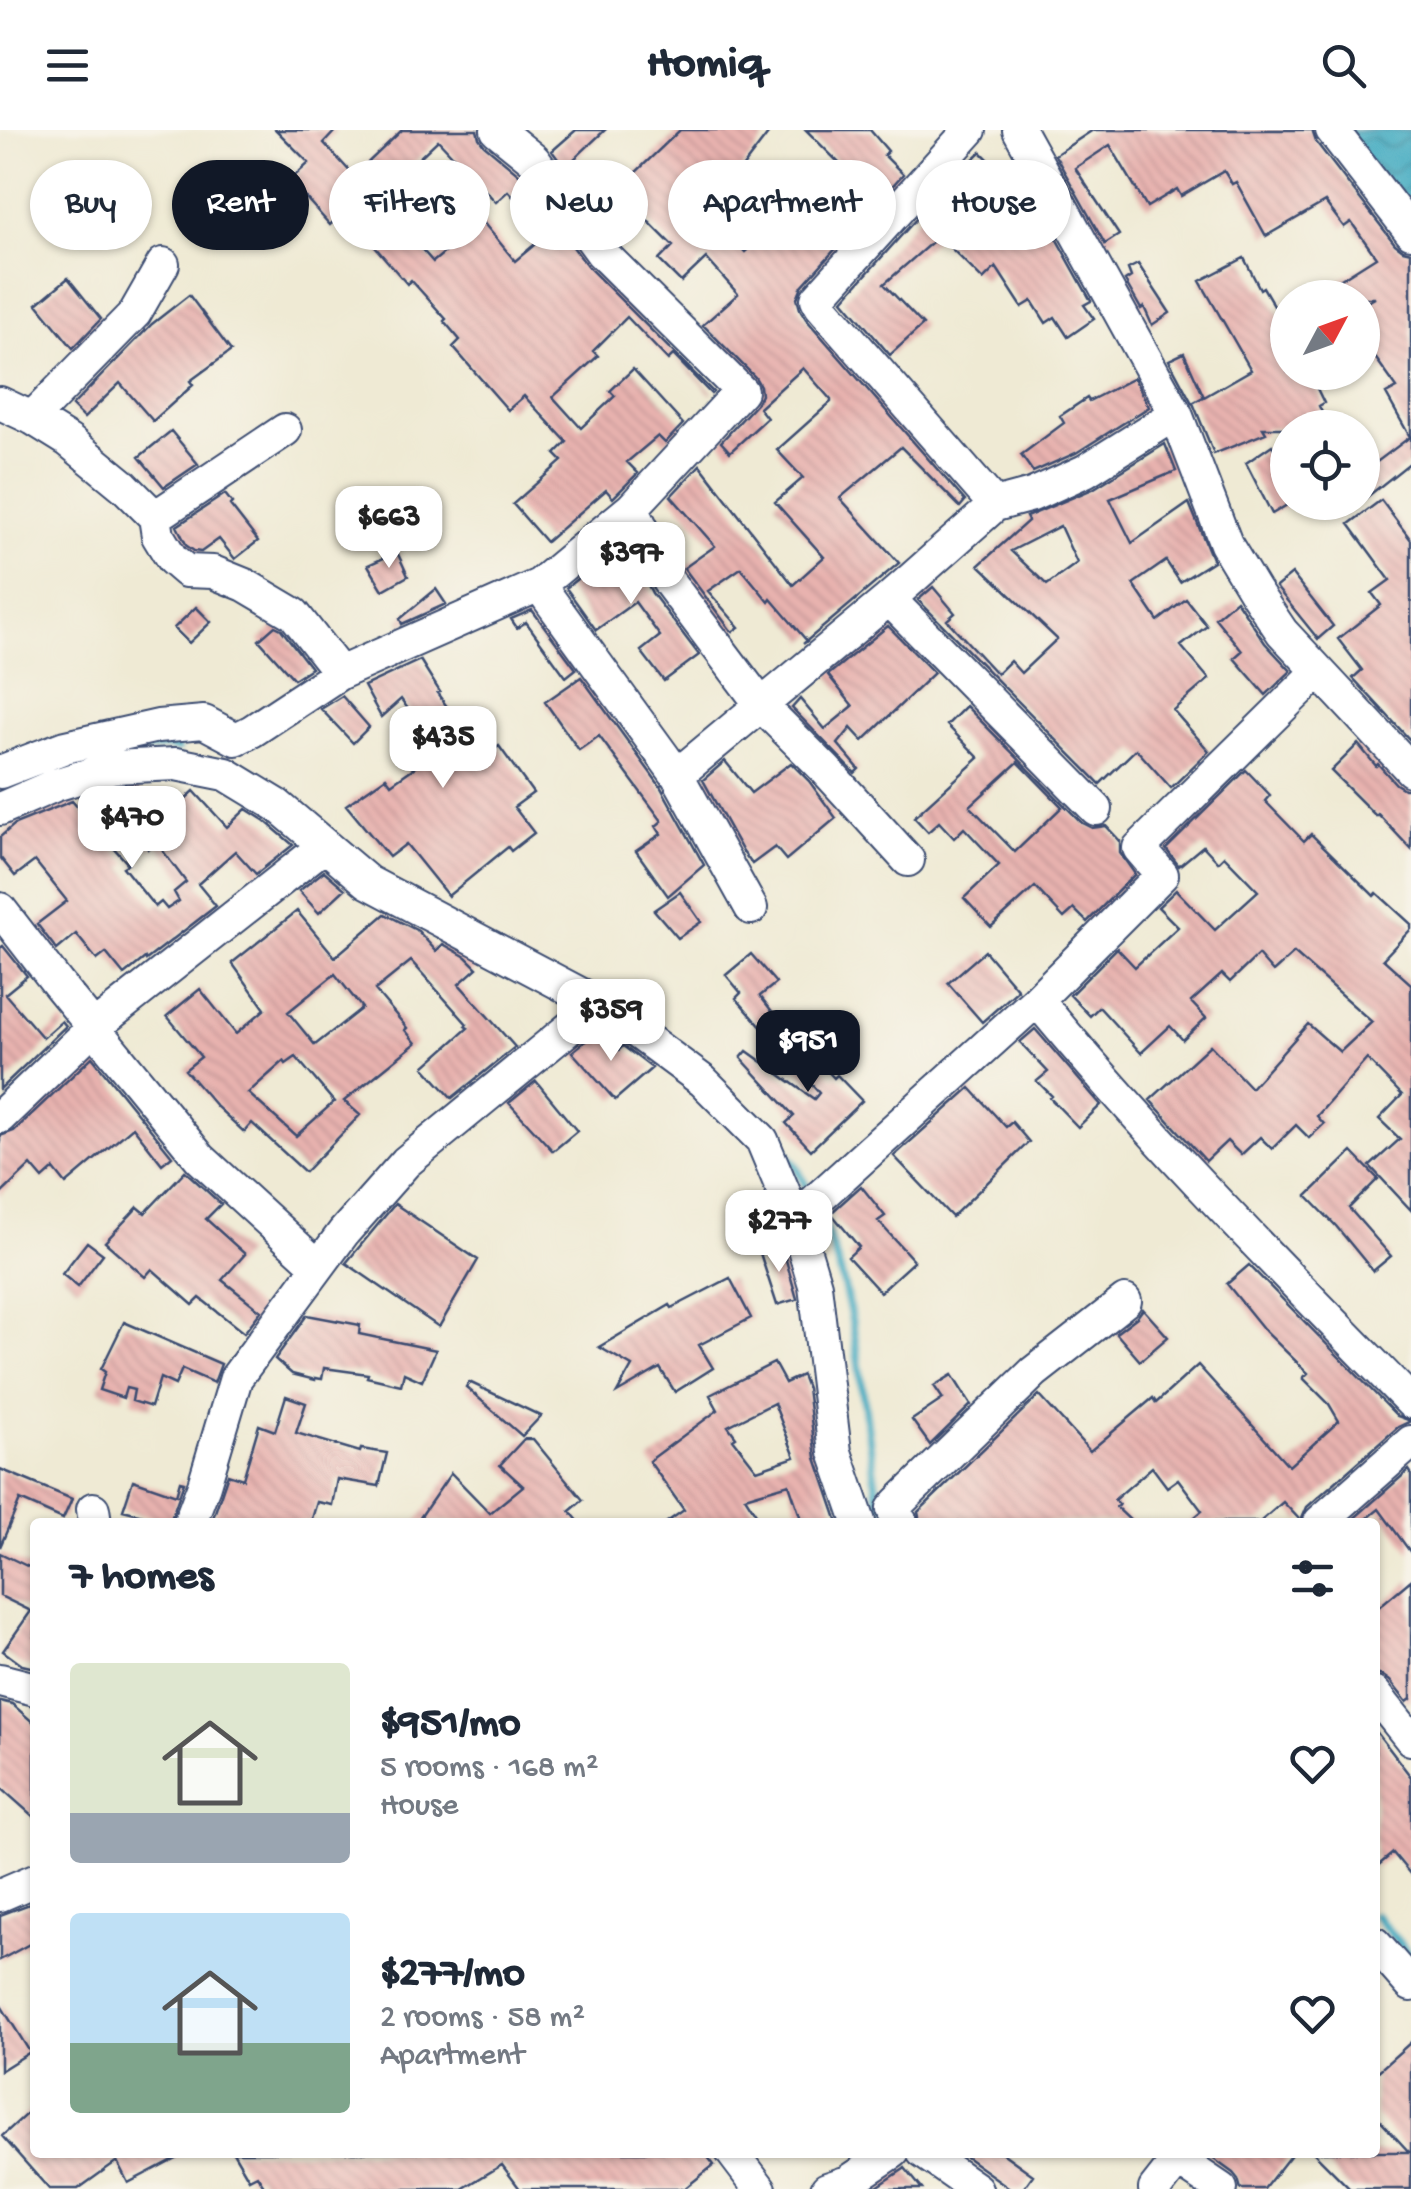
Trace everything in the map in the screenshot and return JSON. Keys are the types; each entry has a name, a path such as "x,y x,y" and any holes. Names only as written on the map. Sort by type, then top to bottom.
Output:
{"street":[{"path":"0,772 64,747 158,726 204,722 236,739 340,674 539,584 632,508 741,392 602,253 534,160 498,130"},
{"path":"970,130 817,298 995,505"},
{"path":"1019,130 1176,414 1226,544 1282,632 1411,770"},
{"path":"1332,130 1409,226"},
{"path":"32,418 135,313 163,264"},
{"path":"0,403 69,441 124,486 155,516 158,536 172,560 186,571 213,572 245,585 294,614 340,674"},
{"path":"677,775 889,599 995,505 1084,471 1176,414"},
{"path":"155,516 285,430"},
{"path":"632,508 668,582 762,706 908,860"},
{"path":"539,584 677,775 751,908"},
{"path":"889,599 1096,809"},
{"path":"795,1219 1038,1000 1162,875 1140,848 1318,672"},
{"path":"0,809 55,785 112,767 176,764 226,774 277,805 368,882 598,1004 703,1082 762,1140 795,1219 815,1285 835,1452 858,1518"},
{"path":"0,1116 93,1028 324,846"},
{"path":"0,909 200,1158 318,1266"},
{"path":"1038,1000 1094,1070 1411,1402"},
{"path":"191,1518 236,1378 344,1232 406,1162 598,1004"},
{"path":"897,1518 893,1509 898,1502 1034,1372 1124,1301"},
{"path":"1325,1518 1411,1442"},
{"path":"0,1680 30,1688"},
{"path":"1380,1700 1411,1739"},
{"path":"0,1895 30,1882"},
{"path":"1380,1950 1411,1985"},
{"path":"737,2158 760,2189"},
{"path":"827,2189 848,2182 884,2158"},
{"path":"932,2158 976,2189"},
{"path":"1155,2189 1179,2158"},
{"path":"1183,2158 1222,2189"}],"water":[{"path":"1332,130 1411,130 1411,233"}],"building":[{"path":"276,130 336,130 324,143 339,160 329,160 329,224 309,201 309,160"},
{"path":"402,130 477,130 484,145 510,167 510,193 508,191 496,202 490,196 490,160 457,160 438,140 417,160 371,160"},
{"path":"576,130 605,130 573,160 559,160 552,151"},
{"path":"680,130 771,130 748,160 668,160 668,241 648,221 648,161"},
{"path":"806,130 870,130 888,151 884,155 889,160 836,160"},
{"path":"1093,130 1312,130 1316,142 1395,244 1411,252 1411,462 1380,487 1380,460 1410,437 1386,394 1397,388 1380,364 1380,280 1340,280 1376,257 1351,222 1344,227 1325,202 1266,236 1236,182 1232,184 1224,171 1181,196 1177,189 1147,207 1110,145 1075,168 1119,235 1105,244 1071,183 1071,160 1058,160 1055,155"},
{"path":"981,152 989,160 972,160"},
{"path":"916,219 916,250 923,250 884,284 923,325 890,355 843,300 888,250 896,250 896,241"},
{"path":"490,231 515,261 528,250 575,250 713,392 673,355 668,360 627,317 593,351 598,356 553,397 581,428 615,396 610,391 633,369 683,424 665,443 658,436 627,462 638,473 613,498 606,490 546,542 513,504 562,461 555,454 567,442 524,396 508,410 453,347 460,340 446,319 411,280 407,284 378,250 422,250 433,262 447,250 490,250"},
{"path":"669,250 834,250 802,286 797,298 800,309 965,501 960,507 901,447 840,498 899,563 807,641 741,568 708,591 739,627 732,632 684,568 715,546 671,496 700,465 793,585 824,557 775,502 803,478 777,450 831,400 803,368 759,408 767,418 730,452 721,442 756,404 760,386 703,325 738,294 706,258 681,282 659,260"},
{"path":"953,250 1063,250 1091,301 1084,305 1094,319 1068,337 1055,317 1046,323 1032,301 1022,307 996,267 983,280"},
{"path":"1244,258 1260,289 1263,287 1270,299 1270,390 1318,390 1324,403 1319,406 1321,410 1270,410 1270,428 1263,428 1266,433 1214,454 1193,403 1203,397 1192,403 1169,360 1184,353 1204,397 1251,370 1200,281"},
{"path":"1138,264 1170,313 1152,325 1125,281 1131,277 1128,269"},
{"path":"68,278 101,319 73,348 37,304"},
{"path":"189,295 231,351 190,381 193,385 153,421 120,383 84,418 72,406 152,324"},
{"path":"1134,378 1149,407 1076,453 1033,472 1021,455 1064,423 1060,416 1087,398 1089,401"},
{"path":"171,431 198,464 164,487 139,457"},
{"path":"1165,444 1176,471 1110,499 1132,543 1189,503 1213,561 1180,582 1166,561 1133,584 1158,621 1186,599 1207,626 1181,646 1209,679 1173,710 1209,751 1171,788 1136,749 1100,784 918,600 933,587 955,613 947,620 997,674 1010,661 1021,673 1057,639 979,565 1028,521 1026,517 1093,489","holes":["1060,526 1077,563 1047,585 1011,551"]},
{"path":"1270,446 1270,510 1246,463"},
{"path":"225,494 258,541 235,559 219,539 201,552 194,551 177,526"},
{"path":"1380,501 1411,540 1411,741 1353,678 1362,670 1338,639 1381,605 1372,593 1390,580 1349,524 1354,520 1380,520"},
{"path":"625,540 652,593 699,655 664,681 641,651 660,636 635,602 596,630 566,588"},
{"path":"397,552 408,576 383,590 368,565"},
{"path":"1292,574 1333,626 1318,639 1276,587"},
{"path":"436,589 446,604 402,624 400,619"},
{"path":"1236,600 1265,643 1291,671 1266,695 1234,658 1242,651 1215,618"},
{"path":"196,607 211,622 189,643 174,628"},
{"path":"532,610 576,669 566,677 526,622 517,628 511,619"},
{"path":"275,626 311,668 294,679 259,640"},
{"path":"888,626 934,673 863,741 851,728 838,744 859,769 855,773 792,708 800,699 825,729 853,706 828,675"},
{"path":"420,660 440,692 437,693 484,757 499,746 533,793 514,807 534,833 511,851 508,847 448,896 406,844 389,857 346,805 386,777 391,784 438,751 401,699 381,717 364,686"},
{"path":"581,677 660,786 704,865 668,896 636,851 661,834 656,826 662,821 599,736 579,750 545,702"},
{"path":"342,696 369,727 353,743 321,709"},
{"path":"966,706 1082,823 1092,828 1106,826 1120,841 1120,853 1135,874 1087,922 1074,909 1064,918 1035,887 991,927 964,898 999,865 964,828 954,838 939,822 928,832 914,817 979,758 947,725","holes":["1018,762 1062,807 1015,852 970,806"]},
{"path":"1358,744 1396,784 1411,789 1411,849 1331,771"},
{"path":"725,761 751,793 791,763 836,818 786,860 775,847 752,864 703,780"},
{"path":"1246,770 1270,795 1265,801 1304,841 1311,834 1374,896 1377,893 1411,924 1411,929 1383,959 1411,984 1411,1210 1370,1166 1400,1139 1379,1119 1402,1095 1367,1059 1317,1116 1324,1124 1309,1138 1296,1125 1272,1149 1260,1137 1241,1155 1227,1141 1206,1161 1150,1100 1210,1045 1251,1088 1308,1024 1340,1052 1372,1022 1294,953 1273,972 1258,955 1230,982 1222,974 1191,1002 1206,1018 1183,1040 1170,1026 1141,1053 1099,1007 1090,1016 1070,995 1117,948 1135,967 1178,927 1158,907 1176,890 1215,930 1258,891 1224,856 1218,862 1203,846 1179,866 1166,849"},
{"path":"137,786 159,823 194,791 227,827 246,809 293,845 256,874 235,851 198,884 216,906 124,975 106,953 97,960 76,934 57,950 37,924 67,901 35,861 15,876 0,857 0,837 15,824 72,801 128,864 123,867 155,907 161,902 167,909 179,901 174,892 186,882 157,843 148,849 113,790"},
{"path":"324,871 345,889 319,913 299,891"},
{"path":"680,892 701,922 678,938 654,910"},
{"path":"297,911 335,957 385,914 418,931 436,951 443,944 477,968 459,984 515,1047 452,1098 424,1067 468,1028 467,1024 411,961 375,990 416,1043 344,1101 360,1115 305,1172 252,1123 244,1132 185,1070 201,1057 167,1016 200,989 236,1034 265,1009 232,963","holes":["335,974 362,1008 315,1045 288,1012","296,1057 334,1102 296,1136 248,1093 284,1061 286,1064"]},
{"path":"3,946 27,976 5,994 43,1038 62,1021 66,1026 0,1089 0,948"},
{"path":"985,951 1018,990 982,1022 948,983"},
{"path":"751,954 776,983 760,996 789,1033 776,1044 736,998 741,993 726,975"},
{"path":"600,1029 619,1050 623,1046 652,1068 615,1100 572,1052"},
{"path":"1035,1029 1101,1105 1078,1127 1037,1081 1048,1072 1020,1042"},
{"path":"800,1041 862,1101 811,1150 786,1123 794,1116 741,1058 747,1051 814,1099 819,1093 785,1054"},
{"path":"92,1057 172,1156 162,1164 133,1127 66,1184 54,1169 43,1179 31,1165 0,1195 0,1136 14,1131"},
{"path":"536,1081 577,1131 553,1151 509,1103"},
{"path":"970,1088 1006,1127 1012,1122 1029,1142 952,1217 894,1156"},
{"path":"1352,1152 1378,1179 1349,1208 1391,1256 1373,1271 1307,1196"},
{"path":"185,1171 221,1204 206,1219 245,1254 222,1280 261,1311 244,1333 200,1298 193,1305 152,1269 145,1277 105,1242 138,1207 145,1213"},
{"path":"861,1186 885,1216 878,1221 914,1261 880,1292 848,1257 859,1247 831,1213"},
{"path":"395,1204 478,1260 439,1327 346,1263"},
{"path":"87,1242 103,1254 78,1287 62,1274"},
{"path":"782,1246 797,1299 777,1305 760,1253"},
{"path":"1249,1265 1397,1416 1411,1421 1398,1427 1307,1507 1302,1518 1283,1502 1265,1518 1194,1518 1202,1511 1178,1479 1167,1487 1152,1467 1114,1500 1128,1518 919,1518 918,1512 1039,1395 1090,1451 1153,1398 1156,1403 1198,1365 1289,1466 1339,1421 1329,1404 1303,1378 1308,1373 1266,1332 1227,1284"},
{"path":"730,1278 751,1318 699,1345 713,1368 675,1392 660,1368 617,1393 632,1366 599,1347 670,1305 672,1308"},
{"path":"1143,1309 1168,1337 1140,1361 1116,1333"},
{"path":"307,1315 360,1325 359,1334 436,1350 422,1381 404,1373 401,1385 367,1377 368,1374 324,1368 322,1379 292,1374 275,1359"},
{"path":"124,1322 221,1364 214,1383 182,1369 175,1385 160,1378 151,1407 132,1401 134,1390 126,1388 123,1398 99,1390 105,1372 101,1369"},
{"path":"774,1363 785,1383 802,1375 816,1458 837,1518 801,1518 789,1484 745,1497 758,1518 673,1518 684,1510 649,1461 718,1410 710,1395","holes":["774,1403 795,1457 757,1470 728,1426"]},
{"path":"952,1375 971,1405 930,1445 912,1420 943,1399 934,1386"},
{"path":"469,1382 541,1416 522,1436 466,1387"},
{"path":"286,1396 306,1403 296,1433 360,1452 361,1449 387,1453 379,1486 337,1479 332,1505 317,1502 312,1518 213,1518 228,1474 243,1479 259,1425 275,1431"},
{"path":"524,1439 533,1439 583,1500 570,1511 576,1518 420,1518 451,1473 490,1513 523,1486 500,1465"},
{"path":"0,1469 72,1499 63,1518 20,1500 0,1547"},
{"path":"1409,1470 1411,1553 1379,1509 1368,1518 1355,1518"},
{"path":"133,1480 176,1495 180,1481 184,1482 171,1518 123,1510"},
{"path":"0,1553 30,1568 30,1611 0,1596"},
{"path":"1411,1580 1411,1699 1407,1702 1380,1675 1380,1606"},
{"path":"30,1612 30,1667 3,1651"},
{"path":"0,1701 12,1704 30,1720 30,1814 0,1787"},
{"path":"1380,1737 1411,1777 1411,1875 1393,1853 1380,1864"},
{"path":"30,1904 30,1944 0,1960 0,1915"},
{"path":"0,2004 30,2052 0,2071"},
{"path":"1411,2042 1411,2189 1350,2189 1319,2158 1380,2158 1380,2152 1409,2152 1380,2120 1380,2070"},
{"path":"30,2111 30,2158 176,2158 128,2183 117,2161 78,2189 49,2189 2,2136"},
{"path":"237,2158 709,2158 714,2165 684,2189 520,2189 502,2165 462,2189 266,2189 257,2175 249,2179"},
{"path":"967,2158 1009,2158 1033,2175 1023,2189 1011,2189"},
{"path":"1212,2158 1288,2158 1264,2189 1241,2189 1233,2173"},
{"path":"904,2169 922,2189 874,2189"}],"waterway":[{"path":"142,750 166,746 177,749"},
{"path":"777,1140 811,1196"},
{"path":"817,1209 843,1282 881,1512"},
{"path":"1380,1921 1411,1957"}]}
